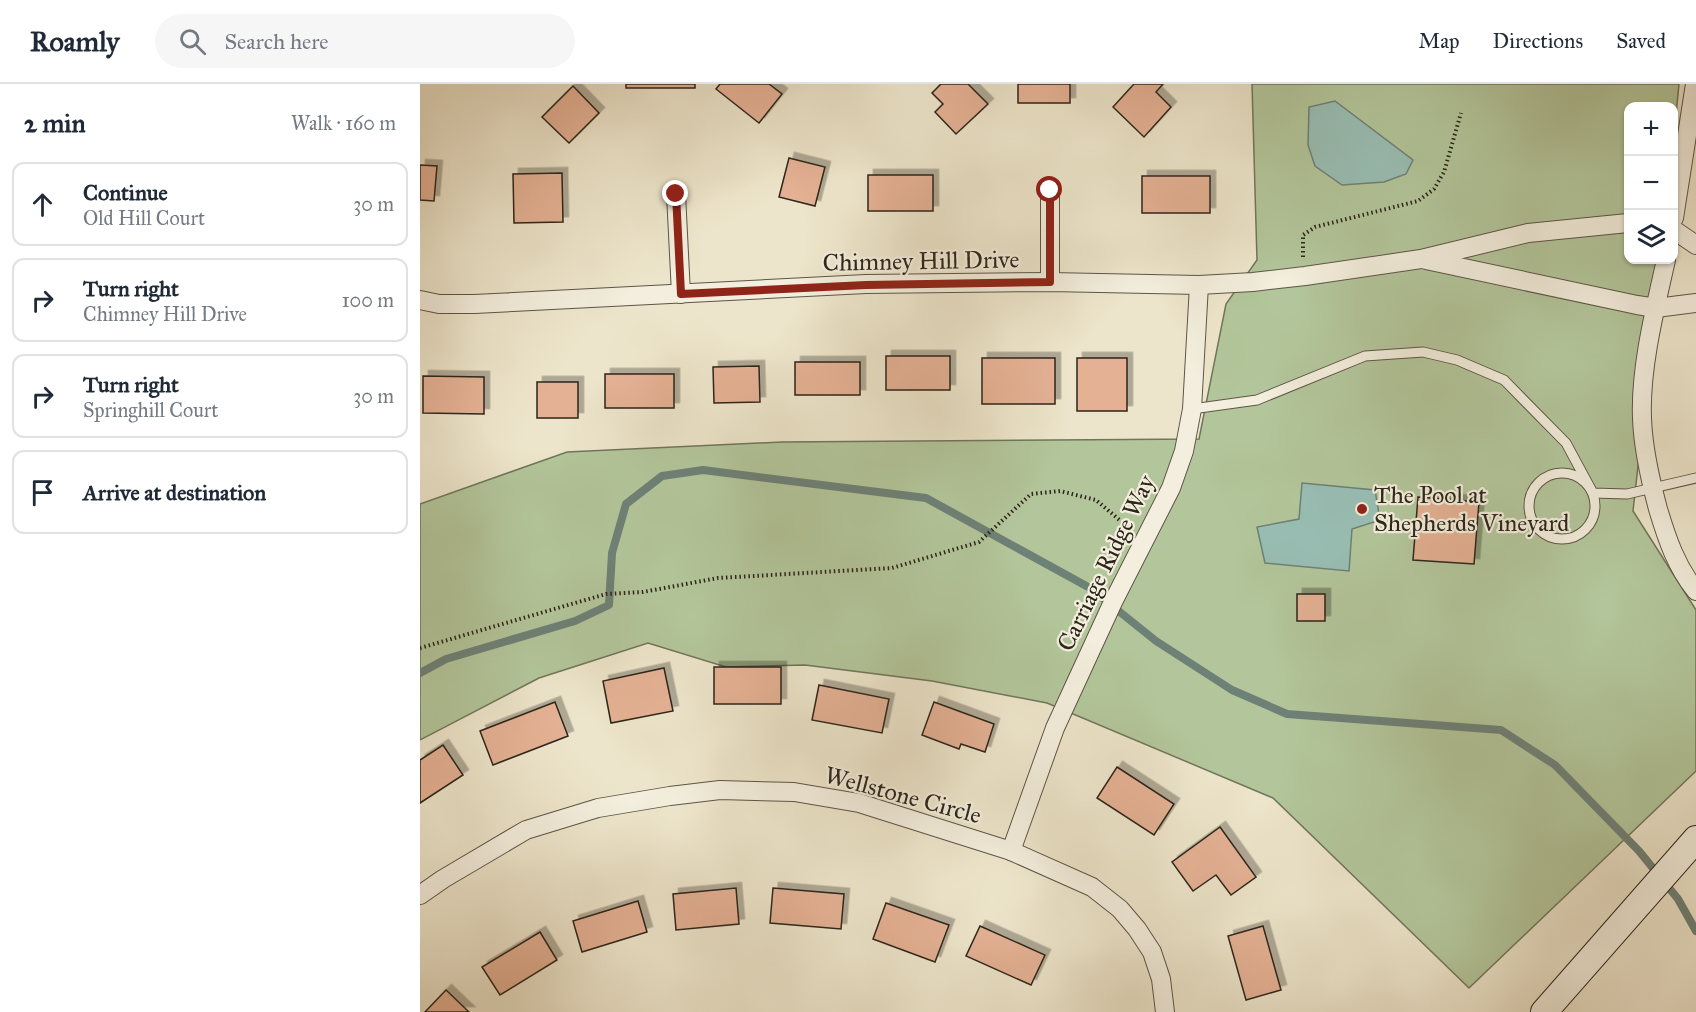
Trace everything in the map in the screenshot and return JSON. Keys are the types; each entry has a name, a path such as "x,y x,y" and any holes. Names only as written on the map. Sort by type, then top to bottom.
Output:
{"main road":[{"path":"1544,1012 1696,839"}],"street":[{"path":"1675,210 1695,84"},
{"path":"1050,190 1050,282"},
{"path":"676,194 681,294"},
{"name":"Chimney Hill Drive","path":"420,300 439,304 474,304 866,285 1050,282 1199,285 1253,282 1421,259 1528,233 1624,224"},
{"path":"1678,233 1696,245"},
{"name":"Chimney Hill Drive","path":"1421,259 1637,305 1656,308 1696,303"},
{"path":"1664,264 1645,369 1642,419 1653,489 1664,530 1677,564 1696,591"},
{"name":"Carriage Ridge Way","path":"1011,851 1055,728 1113,602 1171,488 1184,451 1192,410 1199,285"},
{"name":"Wellstone Circle","path":"420,896 443,879 526,830 598,808 720,790 794,792 859,803 1011,851 1092,887 1120,909 1152,952 1161,979 1166,1012"}],"lane":[{"path":"1192,410 1257,400 1365,356 1423,352 1457,360 1504,380 1566,443 1593,493 1594,515 1589,525 1581,533 1571,538 1560,539 1540,530 1533,522 1529,501 1539,482 1548,476 1569,473 1579,477 1593,493"},
{"path":"1593,493 1627,494 1696,478"}],"path":[{"path":"1305,276 1303,235 1315,227 1418,201 1434,189 1444,172 1461,113"},
{"path":"420,648 606,594 643,592 718,578 892,568 979,542 1031,494 1059,491 1096,500 1131,530"}],"green space":[{"path":"1252,84 1679,84 1677,102 1624,102 1624,264 1661,264 1633,511 1696,610 1696,771 1469,988 1273,798 1047,703 932,681 805,665 726,667 648,643 539,678 420,740 420,504 567,452 782,442 1199,439 1226,304 1257,260"}],"water":[{"path":"1335,101 1413,160 1406,174 1384,182 1342,185 1315,166 1308,145 1309,107"},
{"path":"1302,483 1375,490 1380,520 1352,529 1349,571 1265,563 1257,527 1299,519"}],"building":[{"path":"626,84 695,84 695,88 626,88"},
{"path":"720,84 769,84 782,94 759,123 716,89"},
{"path":"941,84 968,84 988,104 956,134 935,112 943,104 932,93"},
{"path":"1018,84 1070,84 1070,103 1018,103"},
{"path":"1134,84 1163,84 1156,92 1171,107 1144,137 1113,107"},
{"path":"573,86 599,113 569,143 542,117"},
{"path":"789,158 825,167 815,206 779,197"},
{"path":"420,165 437,166 434,201 420,200"},
{"path":"562,173 563,222 514,223 513,174"},
{"path":"868,175 933,175 933,211 868,211"},
{"path":"1142,176 1210,176 1210,213 1142,213"},
{"path":"886,356 950,356 950,390 886,390"},
{"path":"982,358 1055,358 1055,404 982,404"},
{"path":"1077,358 1127,358 1127,411 1077,411"},
{"path":"795,362 860,362 860,395 795,395"},
{"path":"759,366 760,402 714,403 713,367"},
{"path":"605,374 674,374 674,408 605,408"},
{"path":"423,376 484,377 484,414 423,413"},
{"path":"537,382 578,382 578,418 537,418"},
{"path":"1418,497 1479,502 1474,564 1413,560"},
{"path":"1297,594 1325,594 1325,621 1297,621"},
{"path":"714,667 781,667 781,704 714,704"},
{"path":"664,668 673,711 611,723 603,681"},
{"path":"819,685 889,699 882,733 812,720"},
{"path":"555,702 568,736 493,765 480,731"},
{"path":"934,702 994,724 985,752 961,744 959,749 922,735"},
{"path":"443,745 463,775 420,803 420,760"},
{"path":"1117,767 1174,804 1154,835 1097,798"},
{"path":"1220,827 1256,877 1231,895 1216,875 1193,891 1172,862"},
{"path":"736,888 739,924 676,930 673,894"},
{"path":"773,888 844,894 841,929 770,923"},
{"path":"638,901 647,932 582,952 573,921"},
{"path":"886,903 949,925 935,962 873,939"},
{"path":"980,926 1045,955 1031,985 966,956"},
{"path":"1263,926 1281,990 1246,1000 1228,936"},
{"path":"540,932 557,960 500,995 482,967"},
{"path":"446,990 469,1012 425,1012"}],"waterway":[{"path":"420,673 446,659 575,621 609,605 612,553 626,504 662,476 703,470 926,498 1090,588 1156,641 1232,690 1287,714 1501,730 1555,765 1639,851 1678,899 1696,931"}],"place":[{"name":"The Pool at Shepherds Vineyard","path":"1362,509"}],"route":[{"path":"676,194 681,294 866,285 1050,282 1050,190"}]}
